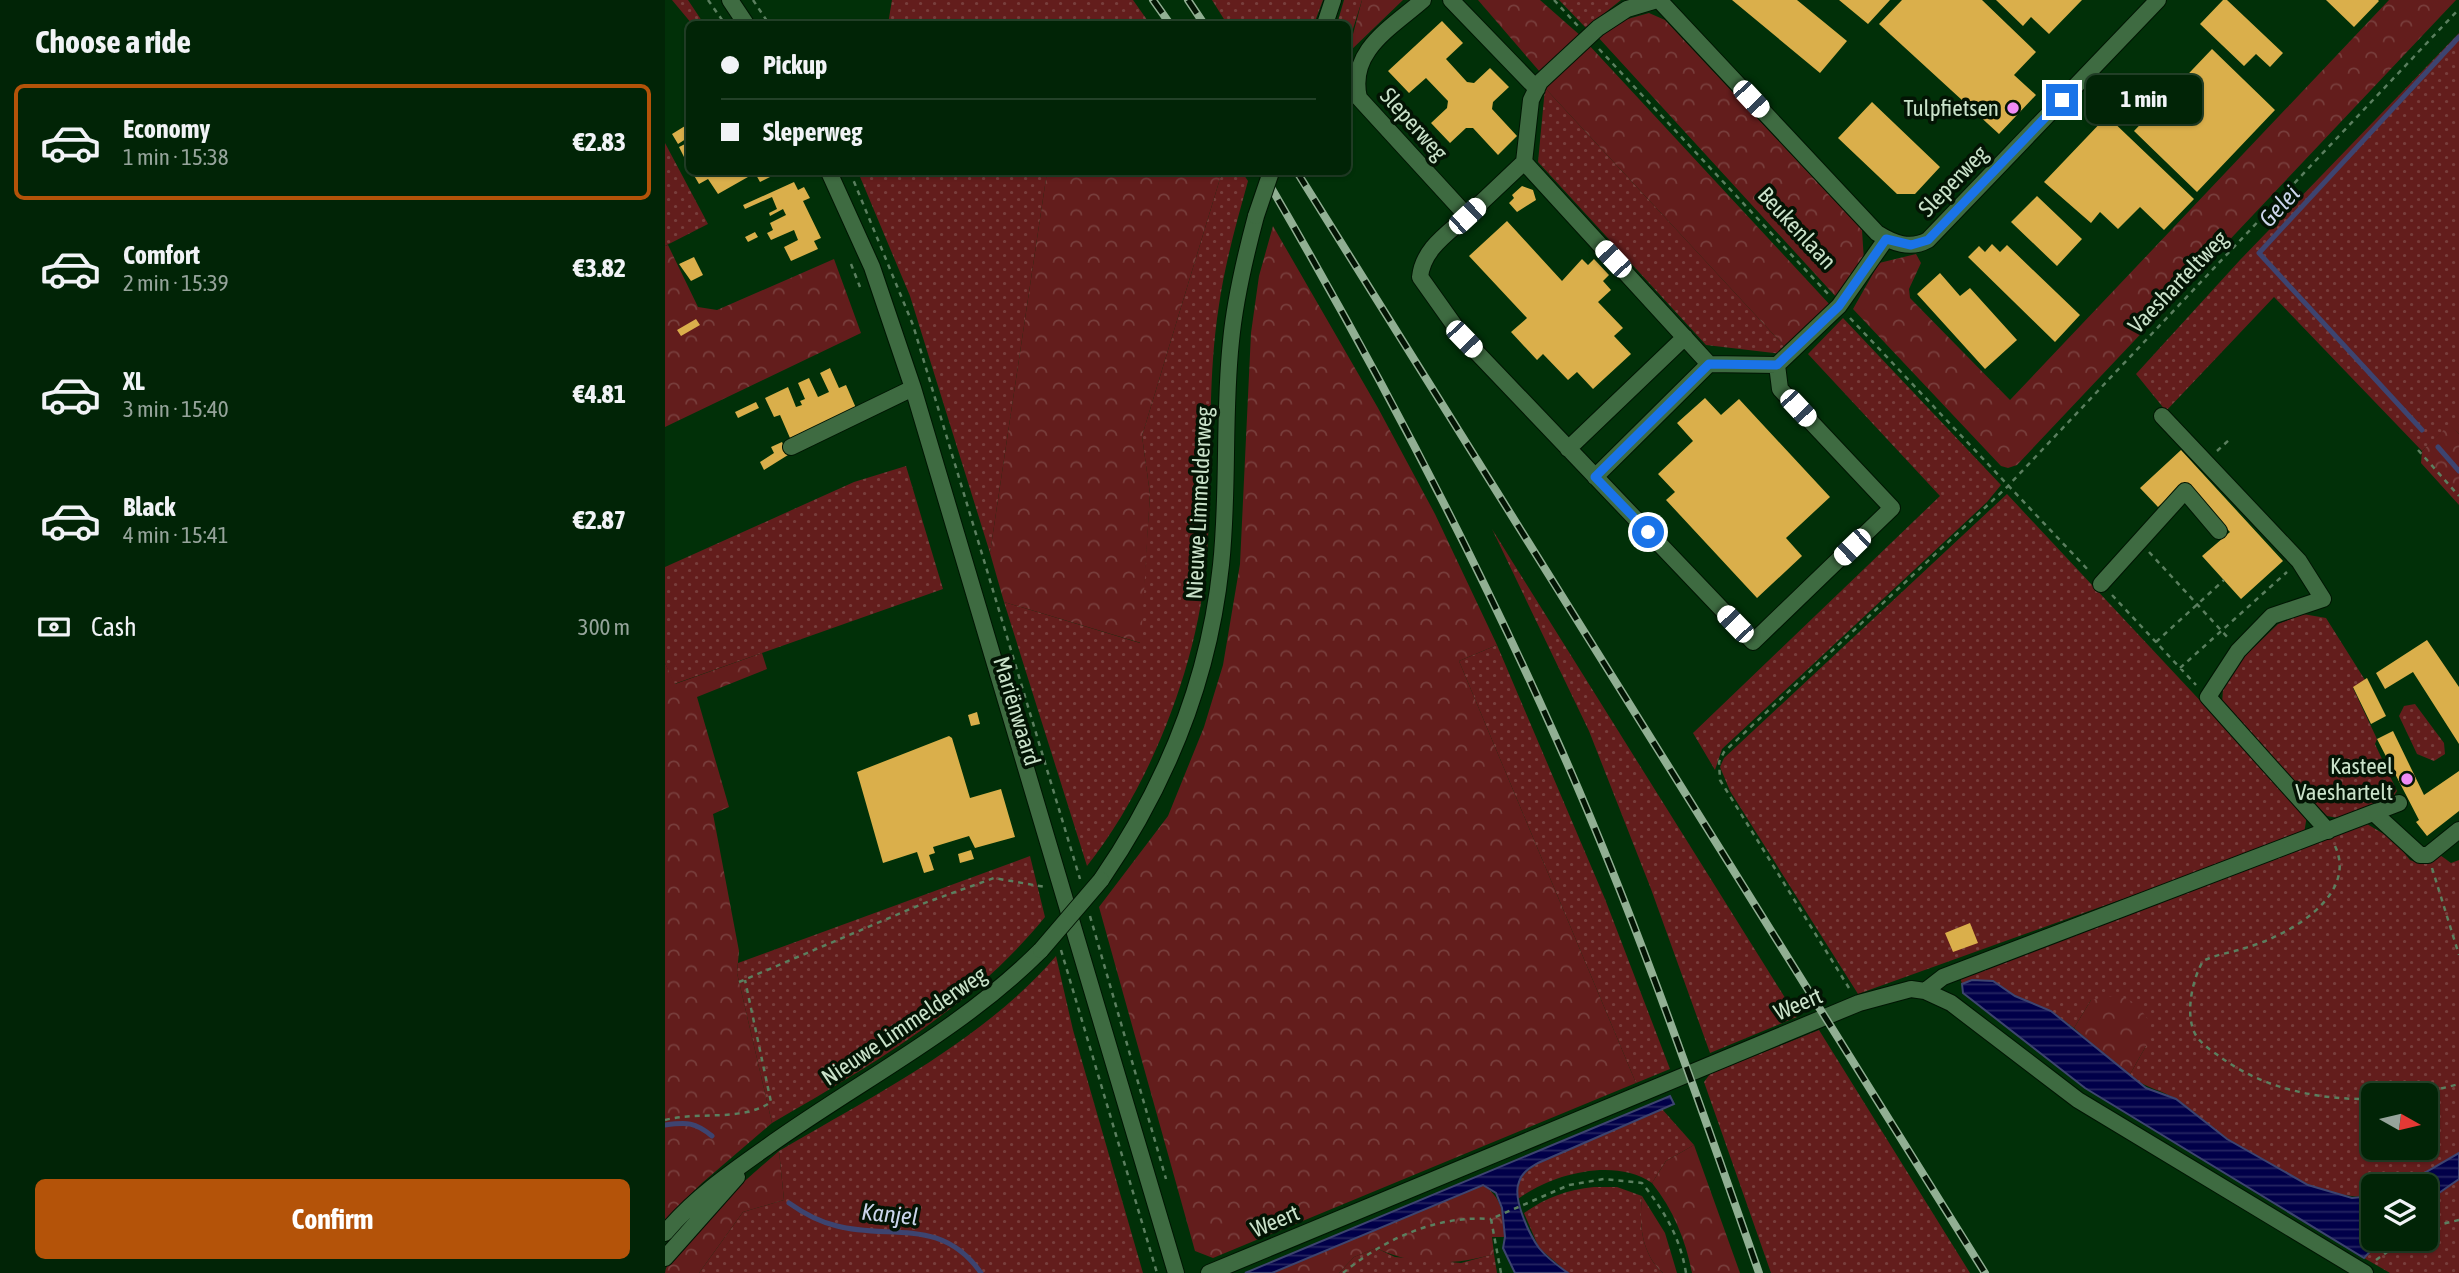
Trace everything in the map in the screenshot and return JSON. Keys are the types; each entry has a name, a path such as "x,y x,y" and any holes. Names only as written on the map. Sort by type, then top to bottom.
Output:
{"street":[{"path":"730,0 744,21"},
{"path":"1326,21 1333,0"},
{"name":"Sleperweg","path":"1423,0 1364,52 1355,80 1359,98 1467,216"},
{"path":"1451,0 1538,86"},
{"path":"1595,477 1709,364 1777,365 1839,306 1886,239 1658,0 1627,9 1588,36 1538,86 1531,100 1524,162 1427,252 1422,262 1420,278 1464,339 1595,477 1753,642 1892,508 1780,388 1777,365"},
{"name":"Sleperweg","path":"1886,239 1911,245 1928,240 2158,0"},
{"path":"1524,162 1709,364"},
{"name":"Mariënwaard","path":"830,175 872,267 913,388 1176,1273"},
{"name":"Nieuwe Limmelderweg","path":"665,1233 713,1186 759,1152 957,1023 1008,982 1041,950 1101,880 1138,823 1170,761 1206,653 1216,609 1224,538 1231,342 1240,282 1256,216 1270,175"},
{"path":"1569,449 1685,337"},
{"path":"791,447 913,388"},
{"path":"2162,416 2299,561 2323,598 2272,616 2239,650 2208,697 2328,831"},
{"path":"2101,583 2185,491 2219,531"},
{"path":"2364,1273 2078,1100 1951,1003 1925,991 1943,977 2399,803"},
{"path":"2374,813 2413,851 2428,855 2459,830"},
{"name":"Weert","path":"1209,1273 1859,1003 1894,992 1925,991"},
{"name":"Nieuwe Limmelderweg","path":"665,1258 689,1227 759,1152"}],"path":[{"path":"708,0 723,21"},
{"path":"753,0 767,21"},
{"name":"Beukenlaan","path":"1554,0 2007,487"},
{"name":"Vaesharteltweg","path":"1859,1003 1720,780 1719,762 1724,752 2007,487 2459,9"},
{"name":"Mariënwaard","path":"851,175 913,325 1080,881"},
{"path":"849,258 863,293"},
{"path":"2418,450 2459,496"},
{"path":"2140,541 2239,650"},
{"path":"2180,668 2299,561"},
{"path":"2156,642 2224,580"},
{"path":"2328,831 2341,864 2334,888 2320,906 2276,936 2203,961 2196,974 2193,993 2193,1031 2208,1048 2259,1080 2302,1093 2361,1098"},
{"path":"2428,855 2459,955"},
{"path":"739,982 994,878 1045,887"},
{"path":"1043,878 1047,897"},
{"path":"1088,907 1167,1183"},
{"path":"1061,946 1157,1273"},
{"path":"665,1120 694,1114 755,1113 771,1102 745,980"},
{"path":"2438,1089 2459,1084"},
{"path":"1343,1273 1384,1243 1434,1225 1469,1217 1491,1219 1569,1185 1604,1178 1642,1183 1664,1211 1681,1245 1686,1273"},
{"path":"1491,1219 1501,1273"},
{"path":"2438,1225 2459,1220"},
{"path":"2364,1273 2386,1251"}],"green space":[{"path":"672,0 688,0 702,21 690,21"},
{"path":"892,0 1133,0 1148,21 888,21"},
{"path":"1212,0 1323,0 1315,21 1225,21"},
{"path":"1344,0 1362,0 1351,35 1351,21 1338,21"},
{"path":"1362,0 1403,0 1351,50"},
{"path":"1478,0 1540,0 1582,37 1540,72"},
{"path":"1559,0 1621,0 1586,28"},
{"path":"2389,0 2456,0 2017,465 2008,468 2001,466 1853,309 1879,263 1916,254 1921,263 1909,289 1910,298 2010,400"},
{"path":"1649,13 1665,20 1862,230 1864,261 1838,299 1597,36 1624,20"},
{"path":"2459,33 2459,434 2450,425 2422,451 2274,297 2166,411 2136,374 2240,260"},
{"path":"1588,44 1831,306 1787,349 1545,88"},
{"path":"1545,88 1787,349 1783,354 1706,345 1538,162"},
{"path":"665,143 708,224 665,246"},
{"path":"859,175 1047,175 990,553 910,296"},
{"path":"1047,175 1221,175 1142,436 1150,494 1141,643 1004,602 990,553"},
{"path":"1221,175 1244,175 1248,181 1225,274 1215,336 1207,554 1203,594 1194,636 1169,719 1152,759 1111,833 1087,866 1004,602 1140,643 1150,494 1142,436"},
{"path":"1273,226 1378,408 1435,514 1497,645 1459,661 1636,1083 1213,1258 1195,1251 1099,907 1168,816 1204,727 1223,665 1240,564 1251,333 1259,276"},
{"path":"668,245 698,307 717,310 834,259 861,333 665,427 665,246"},
{"path":"1843,318 2001,485 1987,502 1722,749 1715,770 1693,733 1940,496 1808,354"},
{"path":"2450,424 2459,434 2459,505 2421,463 2422,451"},
{"path":"906,466 943,589 674,684 665,663 665,567 854,482"},
{"path":"2007,494 2307,815 2304,834 1858,994 1730,791 1720,767 1724,758"},
{"path":"1492,529 1797,1017 1710,1053 1651,889 1589,731"},
{"path":"2303,614 2326,618 2365,680 2353,688 2397,791 2393,797 2338,818 2327,816 2222,705 2223,688 2244,657 2278,624"},
{"path":"1497,645 1605,899 1670,1069 1636,1083 1459,661"},
{"path":"762,653 767,669 697,697 729,807 713,814 739,951 737,973 772,1123 702,1183 665,1220 665,663 675,684"},
{"path":"2415,704 2444,743 2445,754 2434,761 2417,754 2399,716 2404,706"},
{"path":"2367,824 2394,840 2410,860 2421,864 2440,855 2451,863 2459,860 2459,1153 2423,1174 2361,1174 2361,1197 2316,1187 2257,1158 2219,1133 2178,1100 2129,1076 2146,1046 2091,1000 2074,1028 2051,1011 2015,996 1993,981 1973,980 1962,984 1960,977"},
{"path":"1030,856 1045,917 1016,950 952,1007 918,1032 772,1123 737,973 738,963"},
{"path":"1056,956 1073,1030 1143,1273 699,1273 743,1212 784,1200 779,1151 889,1087 961,1040 1027,986"},
{"path":"2118,995 2137,1004 2151,1024 2146,1046 2129,1076 2074,1028 2091,1000"},
{"path":"1819,1030 1970,1273 1771,1273 1704,1082 1710,1074"},
{"path":"1662,1109 1694,1145 1666,1161 1652,1183 1637,1175 1620,1171 1583,1172 1548,1182 1518,1199 1517,1187 1521,1178 1538,1163"},
{"path":"1694,1145 1740,1273 1692,1273 1678,1226 1652,1183 1666,1161"},
{"path":"779,1151 784,1200 743,1212 699,1273 665,1273 670,1260 697,1227"},
{"path":"2459,1179 2459,1273 2390,1273 2364,1258 2371,1251 2438,1251 2438,1194"},
{"path":"1483,1185 1495,1195 1502,1214 1505,1237 1492,1237 1494,1254 1464,1261 1434,1262 1405,1258 1376,1248 1354,1257 1339,1273 1272,1273"},
{"path":"1594,1187 1617,1187 1642,1196 1643,1238 1650,1256 1663,1273 1568,1273 1539,1248 1524,1213 1557,1195"},
{"path":"1642,1196 1665,1233 1677,1273 1663,1273 1650,1256 1643,1238"},
{"path":"1376,1248 1395,1257 1461,1263 1494,1254 1497,1273 1339,1273 1354,1257"}],"shaded area":[{"path":"1972,980 1993,981 2015,996 2051,1011 2146,1088 2176,1099 2227,1139 2308,1185 2352,1198 2361,1197 2361,1251 2371,1251 2364,1258 2085,1088 1963,993 1962,984"},
{"path":"1670,1096 1674,1104 1538,1163 1520,1179 1518,1197 1531,1234 1542,1252 1568,1273 1515,1273 1503,1248 1505,1237 1502,1208 1496,1193 1483,1185 1272,1273 1245,1273"},
{"path":"2459,1153 2459,1179 2438,1194 2438,1174 2423,1174"}],"building":[{"path":"1732,0 1797,0 1847,41 1820,73"},
{"path":"1839,0 1890,0 1868,24"},
{"path":"1902,0 1982,0 2036,52 2014,75 2036,95 1999,134 1879,24"},
{"path":"1996,0 2082,0 2049,34 2031,17 2023,26"},
{"path":"2223,0 2227,0 2283,53 2270,67 2256,54 2244,66 2200,24"},
{"path":"2326,0 2378,0 2379,1 2354,27"},
{"path":"1442,21 1463,43 1446,59 1467,82 1474,83 1490,68 1509,87 1493,102 1492,109 1517,136 1498,155 1473,128 1466,128 1450,143 1431,123 1447,108 1448,101 1426,78 1409,93 1388,71"},
{"path":"2212,49 2275,110 2197,192 2134,131"},
{"path":"2133,79 2150,96 2125,123 2107,106 2119,94 2122,97"},
{"path":"1872,102 1940,167 1915,194 1897,194 1838,138"},
{"path":"2107,116 2194,199 2164,230 2140,207 2118,229 2100,212 2091,223 2044,182"},
{"path":"685,126 686,139 678,144 672,134"},
{"path":"686,144 686,161 679,147"},
{"path":"694,175 751,175 718,194 708,179 699,184"},
{"path":"756,175 772,175 772,176 760,182"},
{"path":"794,182 798,190 804,187 810,198 803,201 821,238 814,241 818,249 791,261 784,247 798,240 794,230 771,240 767,233 773,230 770,223 786,215 783,209 770,216 769,213 777,209 772,197 745,209 743,205"},
{"path":"1522,186 1533,190 1536,200 1517,212 1509,203 1514,198 1512,195"},
{"path":"2037,196 2082,239 2057,266 2011,222"},
{"path":"1507,221 1562,281 1582,259 1588,265 1594,259 1609,275 1603,281 1611,290 1598,302 1623,328 1614,336 1631,354 1593,389 1577,372 1568,380 1543,354 1537,360 1511,332 1527,318 1469,256"},
{"path":"755,232 758,237 748,242 745,237"},
{"path":"1992,244 2000,252 2007,245 2080,315 2055,342 1968,257 1979,246 1985,252"},
{"path":"694,257 703,275 691,281 679,264"},
{"path":"1940,273 1960,296 1970,288 2017,340 1985,369 1917,294"},
{"path":"696,319 700,325 681,336 677,330"},
{"path":"830,368 839,388 846,385 856,408 790,438 780,415 774,417 765,398 788,387 796,407 802,405 800,401 805,399 798,383 809,378 818,397 829,392 820,373"},
{"path":"1705,398 1721,415 1739,399 1830,497 1786,538 1802,556 1757,598 1666,500 1675,492 1658,474 1693,441 1677,423"},
{"path":"756,402 759,408 738,418 735,412"},
{"path":"782,442 788,455 764,470 760,462 774,453 771,447"},
{"path":"2181,450 2283,561 2241,599 2202,556 2230,532 2185,483 2158,507 2140,488"},
{"name":"Kasteel Vaeshartelt","path":"2427,640 2459,687 2459,744 2413,672 2385,689 2376,673"},
{"path":"2367,678 2386,716 2371,724 2353,687"},
{"path":"977,712 980,724 971,726 968,715"},
{"name":"Kasteel Vaeshartelt","path":"2393,731 2424,795 2459,771 2459,811 2427,836 2416,822 2419,820 2377,739"},
{"path":"949,736 952,738 970,798 1001,789 1015,837 975,848 969,836 933,847 935,853 929,855 934,870 924,873 917,852 883,863 857,772"},
{"path":"971,850 974,859 960,863 958,854"},
{"path":"1970,923 1978,943 1953,952 1945,933"}],"waterway":[{"name":"Gelei","path":"2422,430 2259,253 2459,37"},
{"name":"Gelei","path":"2438,447 2459,471"},
{"name":"Kanjel","path":"665,1125 690,1124 712,1136"},
{"name":"Kanjel","path":"789,1203 812,1217 837,1226 932,1237 965,1255 981,1273"}],"railway":[{"path":"1153,0 1168,21"},
{"path":"1188,0 1202,21"},
{"path":"1264,175 1417,451 1489,593 1556,738 1638,936 1759,1273"},
{"path":"1299,175 1985,1273"}],"place":[{"name":"Tulpfietsen","path":"2013,108"},
{"name":"Kasteel Vaeshartelt","path":"2407,779"}],"route":[{"path":"1648,532 1595,477 1709,364 1777,365 1839,306 1886,239 1897,244 1911,245 1928,240 2062,100"}]}
